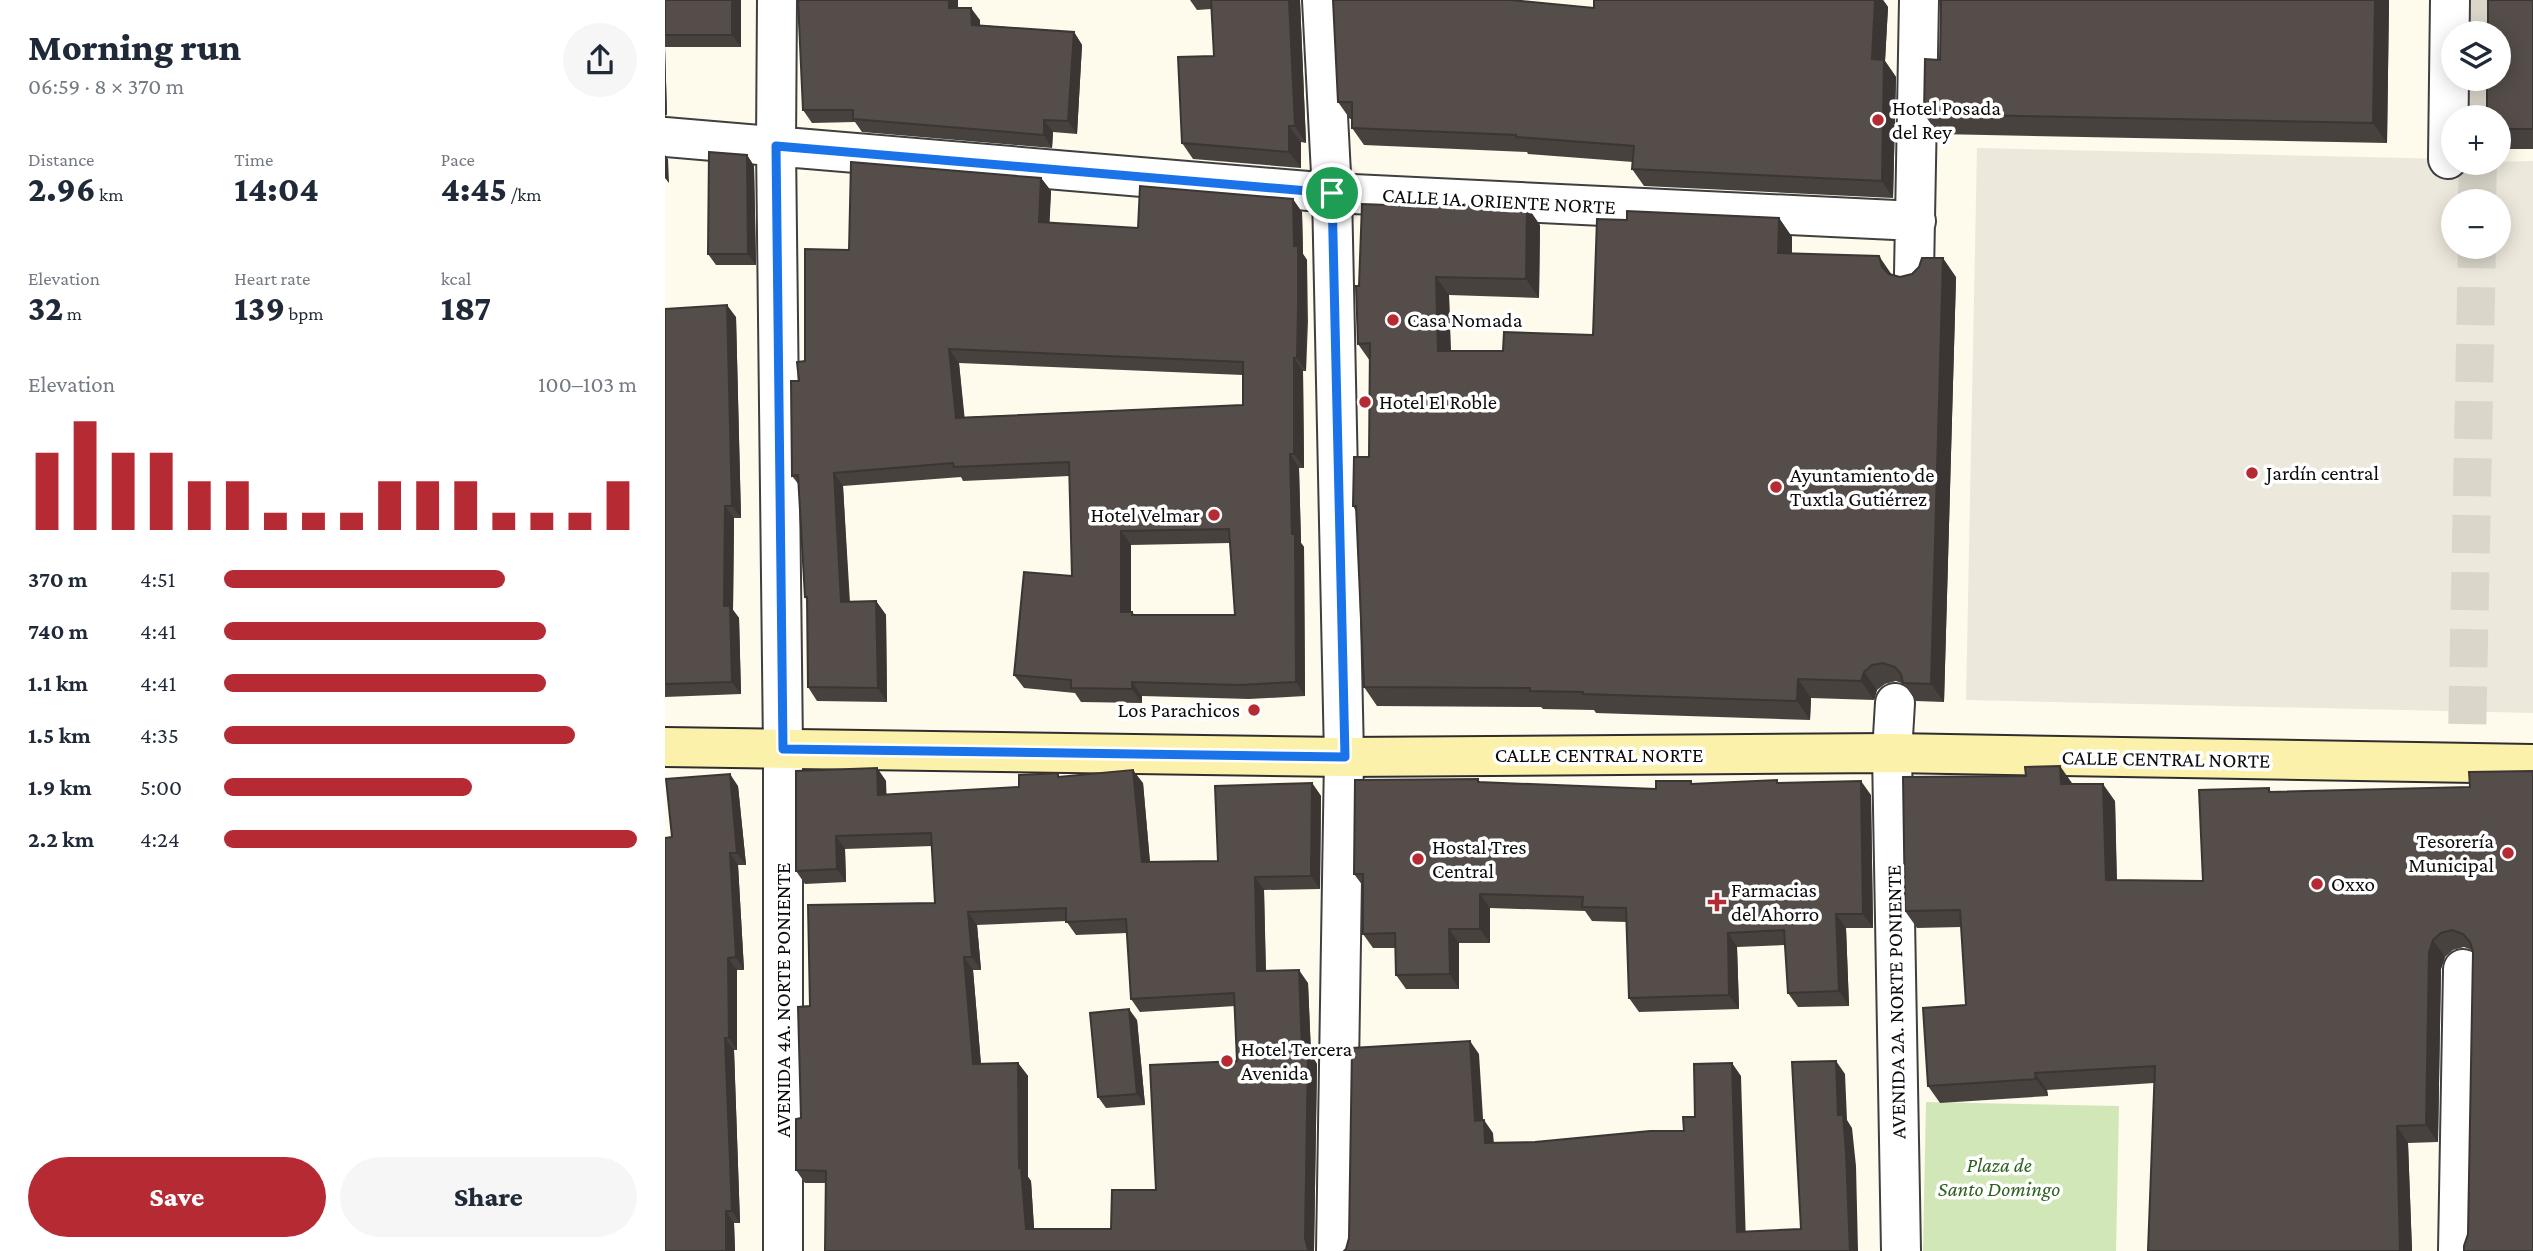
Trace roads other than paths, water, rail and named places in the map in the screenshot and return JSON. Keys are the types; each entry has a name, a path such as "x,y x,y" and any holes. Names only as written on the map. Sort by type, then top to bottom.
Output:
{"main road":[{"name":"CALLE CENTRAL NORTE","path":"665,747 1345,757 1892,753 2533,764"}],"street":[{"name":"AVENIDA 4A. NORTE PONIENTE","path":"777,0 776,146 783,749 783,1251"},
{"path":"1322,0 1332,193 1345,757 1336,1251"},
{"path":"1914,274 1919,0"},
{"path":"2449,105 2450,0"},
{"name":"CALLE 1A. ORIENTE NORTE","path":"665,137 1332,193 1916,221"},
{"name":"AVENIDA 2A. NORTE PONIENTE","path":"1895,703 1892,753 1901,1251"},
{"path":"2458,1251 2463,970"}],"tunnel":[{"path":"2481,0 2481,21"},
{"path":"2479,105 2480,91"},
{"path":"2477,189 2478,175"},
{"path":"2465,838 2477,259"}],"place":[{"name":"Hotel Posada del Rey","path":"1878,120"},
{"name":"Casa Nomada","path":"1393,320"},
{"name":"Hotel El Roble","path":"1365,402"},
{"name":"Jardín central","path":"2252,473"},
{"name":"Ayuntamiento de Tuxtla Gutiérrez","path":"1776,487"},
{"name":"Hotel Velmar","path":"1214,515"},
{"name":"Los Parachicos","path":"1254,710"},
{"name":"Tesorería Municipal","path":"2508,853"},
{"name":"Hostal Tres Central","path":"1418,859"},
{"name":"Oxxo","path":"2317,884"},
{"name":"Farmacias del Ahorro","path":"1717,902"},
{"name":"Hotel Tercera Avenida","path":"1227,1061"}],"park label":[{"name":"Plaza de Santo Domingo","path":"1999,1177"}]}
